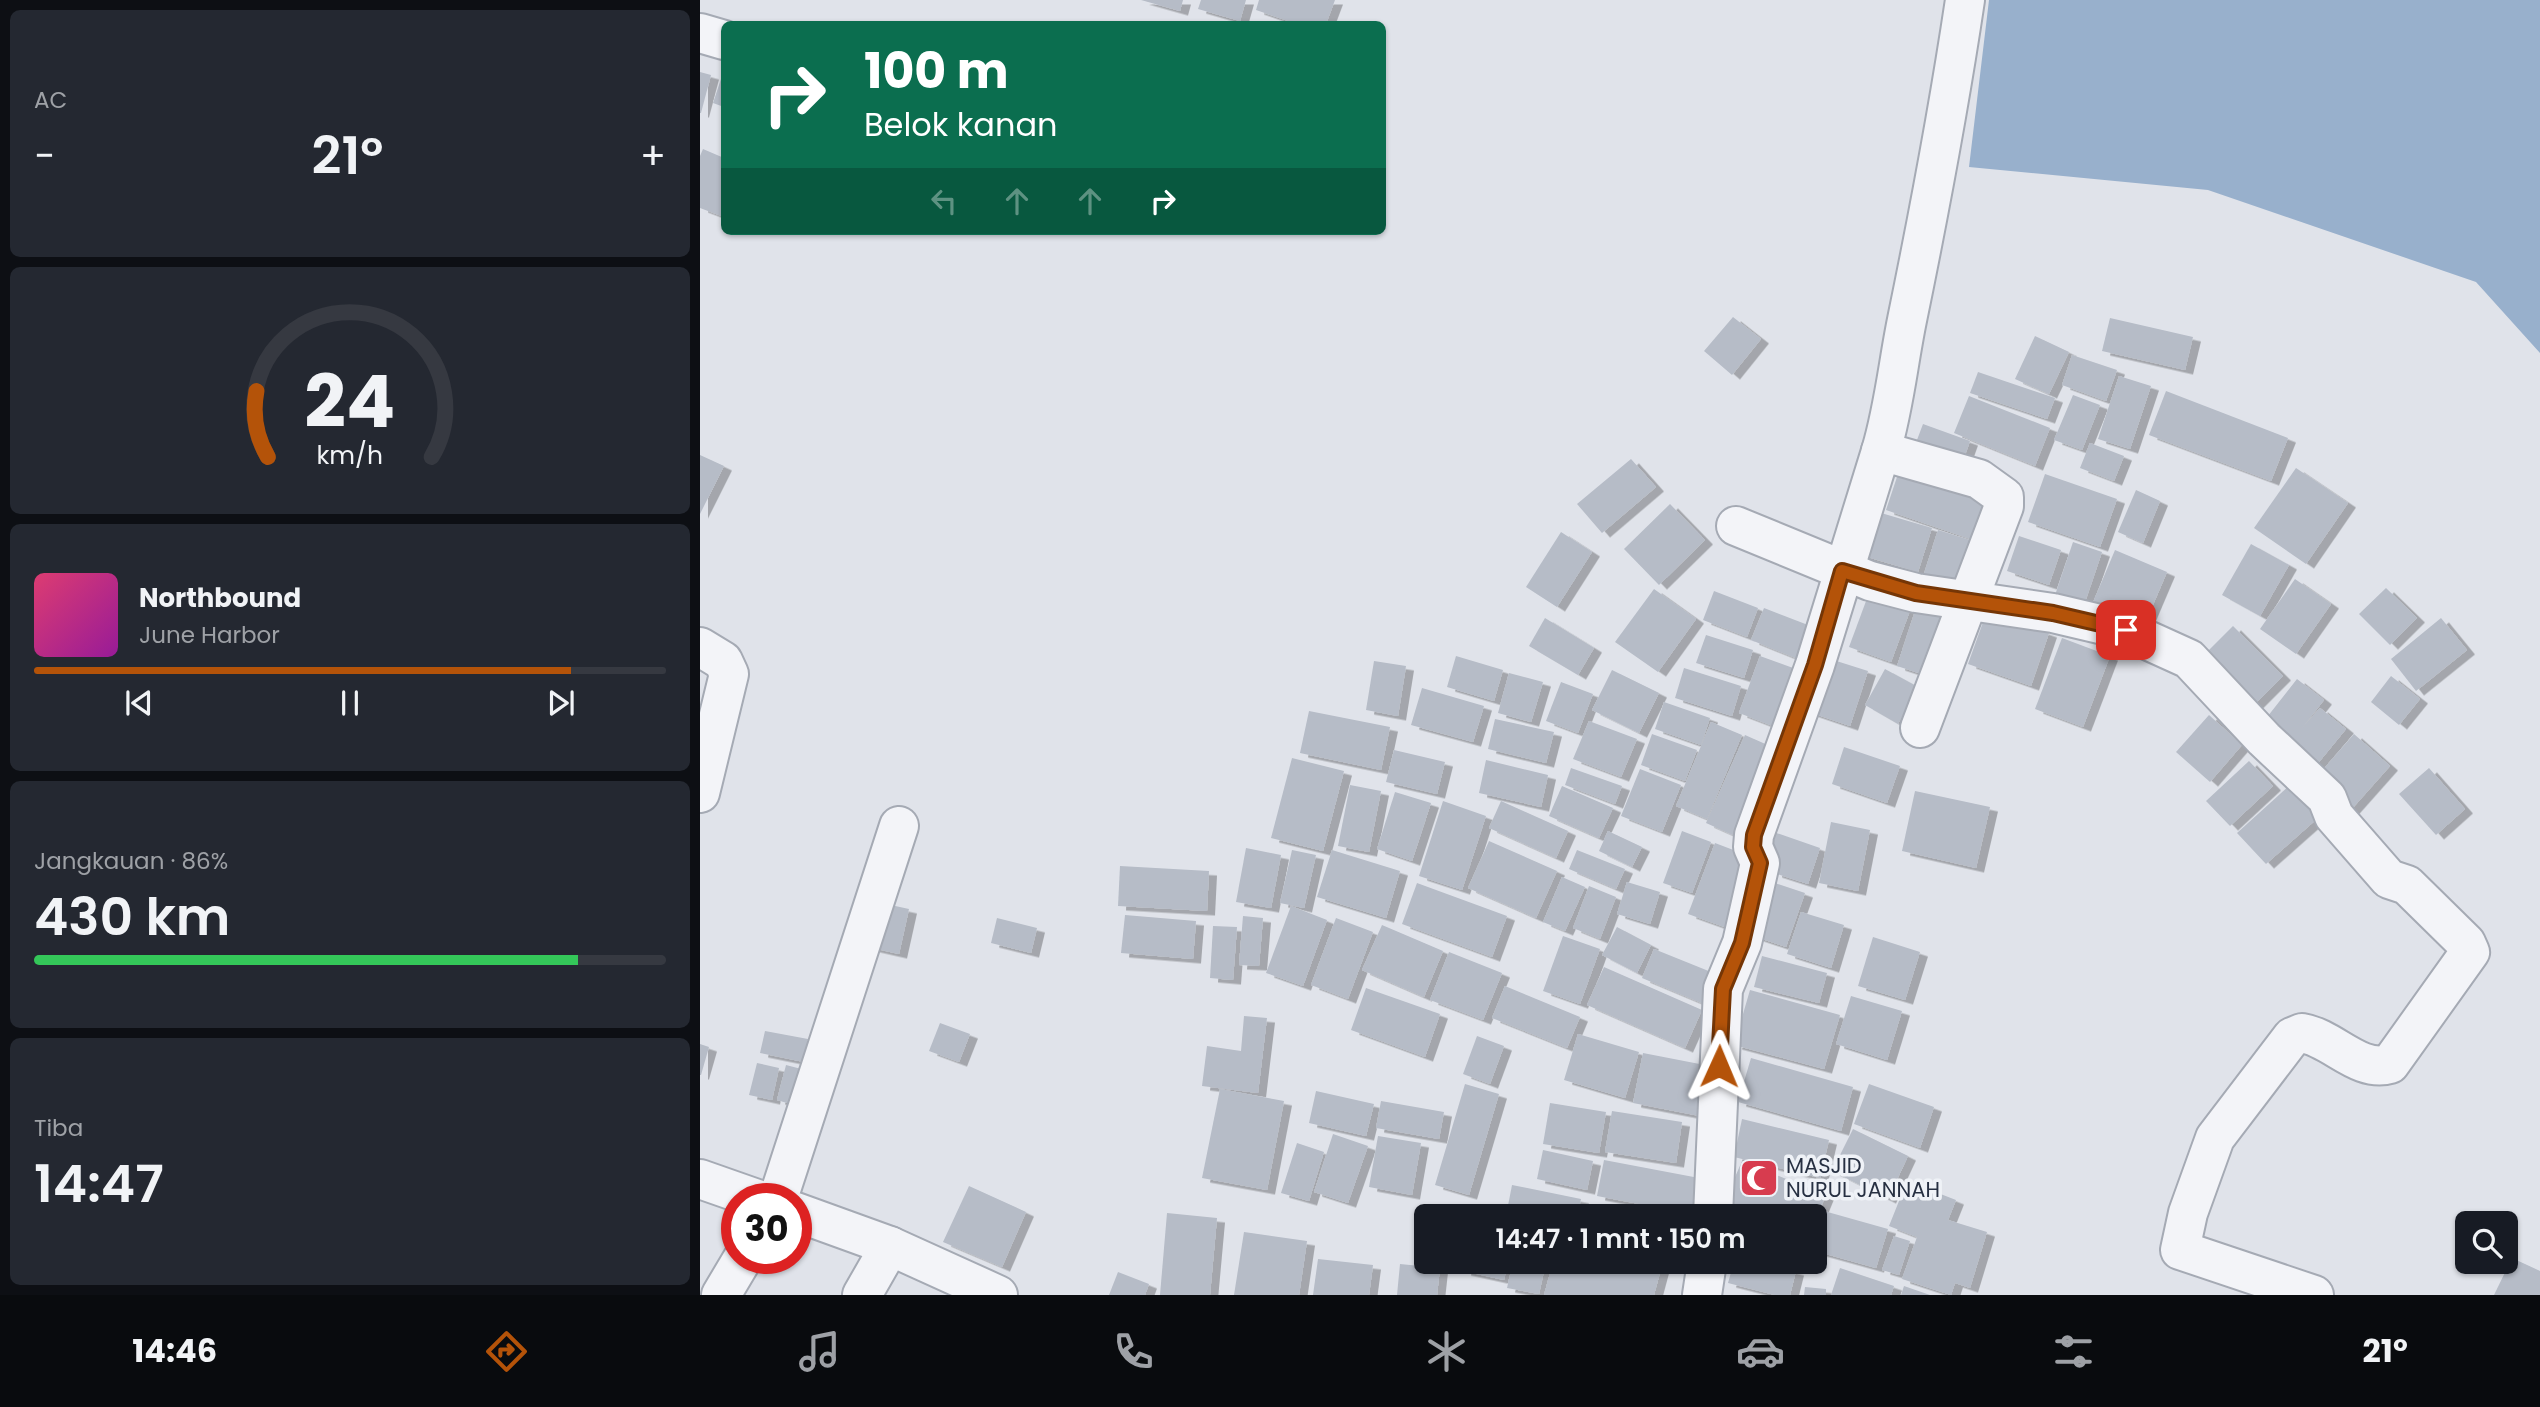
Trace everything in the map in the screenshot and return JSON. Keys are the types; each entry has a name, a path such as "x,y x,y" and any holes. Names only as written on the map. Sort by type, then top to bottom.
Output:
{"street":[{"path":"1714,1204 1723,989 1742,943 1760,863 1753,847 1754,835 1815,665 1891,416 1903,339 1945,134 1965,0"},
{"path":"700,33 721,39"},
{"path":"1881,451 1979,479 2004,497 2004,506 1966,600 1920,728"},
{"path":"1736,526 1842,571 1916,593 2053,613 2126,630 2189,659 2264,739 2328,798 2334,816 2389,878 2407,885 2470,948 2470,952 2390,1064 2372,1067 2325,1041 2302,1033 2292,1037 2216,1138 2188,1213 2180,1250 2314,1295"},
{"path":"700,647 723,662 729,674 700,793"},
{"path":"783,1183 899,826"},
{"path":"700,1180 721,1187"},
{"path":"812,1218 890,1246 998,1295"},
{"path":"862,1295 890,1246"},
{"path":"721,1295 733,1274"},
{"path":"1702,1295 1705,1274"}],"water":[{"path":"1989,0 2540,0 2540,353 2476,282 2208,190 1969,167"}],"building":[{"path":"1141,0 1183,0 1180,11"},
{"path":"1201,0 1246,0 1240,21 1198,9"},
{"path":"1259,0 1335,0 1327,21 1288,21 1256,10"},
{"path":"700,72 711,75 701,113 700,113"},
{"path":"721,79 721,106 713,103"},
{"path":"703,149 721,157 721,216 700,208 700,156"},
{"path":"1733,317 1761,339 1732,375 1704,351"},
{"path":"2110,318 2193,337 2185,370 2102,351"},
{"path":"2035,336 2069,352 2049,394 2015,379"},
{"path":"2072,355 2117,370 2106,401 2062,385"},
{"path":"1978,372 2055,398 2047,419 1970,393"},
{"path":"2119,376 2151,386 2130,449 2098,439"},
{"path":"2166,391 2288,438 2271,481 2149,435"},
{"path":"2073,395 2100,405 2082,450 2054,440"},
{"path":"1969,396 2050,428 2035,466 1954,433"},
{"path":"1923,424 1970,441 1959,472 1911,456"},
{"path":"2090,443 2124,456 2114,481 2080,468"},
{"path":"700,455 724,466 700,514"},
{"path":"1631,459 1656,487 1602,533 1577,504"},
{"path":"2296,468 2348,503 2306,564 2254,528"},
{"path":"1899,471 1989,501 1976,541 1886,510"},
{"path":"2045,474 2117,499 2100,547 2028,522"},
{"path":"2136,490 2160,501 2143,543 2118,532"},
{"path":"1670,504 1705,540 1659,585 1624,549"},
{"path":"1871,510 1932,528 1918,572 1857,554"},
{"path":"1938,530 1973,541 1957,591 1922,580"},
{"path":"1561,532 1592,552 1557,607 1526,587"},
{"path":"2019,536 2061,550 2049,585 2007,571"},
{"path":"2073,542 2102,552 2080,617 2051,607"},
{"path":"2251,544 2289,565 2260,616 2222,595"},
{"path":"2115,550 2167,572 2141,633 2089,612"},
{"path":"2295,579 2331,604 2296,654 2260,629"},
{"path":"2386,588 2417,618 2390,645 2359,614"},
{"path":"1654,589 1696,619 1658,672 1615,642"},
{"path":"1714,591 1758,608 1747,637 1703,620"},
{"path":"1869,593 1911,608 1891,662 1849,647"},
{"path":"1917,605 1958,618 1937,679 1897,666"},
{"path":"1764,608 1821,630 1808,663 1751,640"},
{"path":"1987,611 2049,633 2031,686 1968,664"},
{"path":"1545,618 1594,648 1578,675 1529,646"},
{"path":"2441,618 2467,650 2416,691 2391,659"},
{"path":"2233,626 2283,676 2253,706 2202,657"},
{"path":"1706,635 1753,650 1744,678 1696,663"},
{"path":"2062,638 2110,656 2083,727 2035,709"},
{"path":"1456,656 1503,670 1494,701 1447,687"},
{"path":"1760,656 1807,673 1786,731 1739,713"},
{"path":"1827,658 1868,671 1850,726 1809,712"},
{"path":"1374,661 1406,666 1398,716 1366,710"},
{"path":"1684,668 1741,686 1732,716 1675,698"},
{"path":"1885,669 1918,687 1898,724 1865,705"},
{"path":"1612,670 1659,693 1639,733 1592,710"},
{"path":"1509,673 1543,682 1531,722 1498,713"},
{"path":"2391,676 2420,699 2399,725 2371,702"},
{"path":"2297,679 2324,700 2302,728 2320,708 2346,729 2310,773 2264,721"},
{"path":"1561,682 1593,694 1578,733 1546,721"},
{"path":"1422,688 1484,706 1473,742 1411,725"},
{"path":"1664,702 1710,718 1701,745 1655,729"},
{"path":"1309,711 1390,727 1381,770 1300,753"},
{"path":"2209,715 2242,745 2210,782 2176,752"},
{"path":"1495,719 1554,732 1546,763 1488,749"},
{"path":"1589,721 1637,739 1621,777 1573,759"},
{"path":"1711,722 1742,735 1707,819 1676,806"},
{"path":"1652,734 1697,750 1685,781 1641,765"},
{"path":"2354,734 2390,766 2350,811 2314,780"},
{"path":"1745,735 1781,751 1742,839 1706,823"},
{"path":"1844,747 1900,766 1887,803 1832,784"},
{"path":"1394,750 1445,762 1437,794 1386,782"},
{"path":"1292,758 1344,771 1323,851 1271,838"},
{"path":"1486,760 1548,775 1541,807 1479,793"},
{"path":"2249,761 2273,786 2230,826 2206,801"},
{"path":"1571,768 1622,786 1615,804 1565,785"},
{"path":"2429,768 2465,809 2436,835 2399,794"},
{"path":"1640,769 1681,785 1662,832 1621,816"},
{"path":"1350,785 1381,791 1369,852 1338,846"},
{"path":"2290,785 2319,817 2266,864 2237,833"},
{"path":"1562,786 1613,808 1599,838 1549,816"},
{"path":"1915,791 1990,807 1976,868 1902,851"},
{"path":"1395,792 1431,803 1412,861 1377,849"},
{"path":"1443,801 1486,816 1462,890 1419,876"},
{"path":"1501,801 1568,831 1556,858 1489,828"},
{"path":"1831,822 1870,830 1858,891 1819,883"},
{"path":"1768,830 1820,848 1808,884 1774,873 1778,858 1759,851"},
{"path":"1608,831 1642,847 1632,867 1599,851"},
{"path":"1682,831 1711,842 1692,893 1663,883"},
{"path":"1489,841 1557,871 1536,918 1468,888"},
{"path":"1715,843 1757,859 1730,929 1688,914"},
{"path":"1246,848 1281,855 1271,908 1236,902"},
{"path":"1292,850 1316,855 1304,908 1280,903"},
{"path":"1332,850 1400,871 1386,918 1317,897"},
{"path":"1577,850 1625,869 1616,889 1569,869"},
{"path":"1120,866 1209,871 1207,911 1118,906"},
{"path":"1562,877 1585,887 1565,931 1543,922"},
{"path":"1769,881 1805,893 1786,947 1750,935"},
{"path":"1627,882 1660,892 1650,924 1617,914"},
{"path":"1417,883 1507,916 1492,957 1402,924"},
{"path":"1589,886 1616,897 1600,939 1573,928"},
{"path":"877,902 909,909 899,954 868,947"},
{"path":"1291,906 1327,920 1303,986 1266,973"},
{"path":"1801,912 1844,925 1831,968 1787,954"},
{"path":"1125,915 1196,921 1193,959 1121,953"},
{"path":"1243,916 1263,918 1259,966 1239,965"},
{"path":"997,918 1037,928 1031,953 991,943"},
{"path":"1336,918 1373,932 1348,999 1311,985"},
{"path":"1382,925 1443,951 1424,997 1362,970"},
{"path":"1213,926 1237,927 1233,980 1210,978"},
{"path":"1617,927 1651,945 1637,973 1602,955"},
{"path":"1563,936 1600,949 1580,1004 1543,991"},
{"path":"1873,937 1920,952 1905,1000 1858,986"},
{"path":"1654,949 1716,974 1704,1004 1642,978"},
{"path":"1449,952 1502,973 1483,1020 1430,1000"},
{"path":"1762,956 1827,973 1819,1003 1754,987"},
{"path":"1604,967 1702,1010 1685,1048 1587,1005"},
{"path":"1505,986 1580,1017 1567,1048 1492,1018"},
{"path":"1366,988 1440,1014 1425,1057 1351,1030"},
{"path":"1750,990 1840,1015 1824,1069 1734,1045"},
{"path":"1851,996 1902,1011 1887,1060 1836,1044"},
{"path":"1244,1016 1267,1018 1258,1093 1202,1086 1207,1046 1241,1051"},
{"path":"940,1023 970,1034 959,1062 929,1051"},
{"path":"765,1031 808,1039 804,1062 760,1053"},
{"path":"1578,1034 1639,1052 1625,1098 1564,1080"},
{"path":"1477,1036 1504,1046 1490,1084 1463,1074"},
{"path":"700,1044 709,1047 701,1075 700,1075"},
{"path":"1643,1053 1715,1067 1705,1117 1633,1103"},
{"path":"1751,1058 1853,1087 1841,1131 1738,1102"},
{"path":"757,1063 779,1068 772,1100 749,1095"},
{"path":"786,1065 809,1071 800,1107 777,1100"},
{"path":"1465,1084 1499,1094 1469,1195 1435,1185"},
{"path":"1869,1084 1934,1107 1920,1148 1854,1124"},
{"path":"1220,1089 1284,1101 1267,1190 1202,1178"},
{"path":"1316,1091 1374,1104 1366,1136 1309,1123"},
{"path":"1381,1101 1444,1112 1439,1139 1376,1128"},
{"path":"1550,1103 1606,1112 1599,1153 1543,1144"},
{"path":"1612,1111 1682,1122 1676,1163 1605,1152"},
{"path":"1742,1119 1829,1140 1820,1178 1734,1157"},
{"path":"1853,1129 1908,1156 1888,1199 1832,1171"},
{"path":"1333,1134 1368,1146 1348,1203 1314,1192"},
{"path":"1378,1136 1421,1143 1412,1195 1369,1187"},
{"path":"1297,1143 1324,1152 1309,1201 1281,1193"},
{"path":"1543,1150 1593,1161 1587,1190 1537,1179"},
{"path":"1604,1160 1699,1178 1694,1204 1639,1204 1597,1196"},
{"name":"MASJID NURUL JANNAH","path":"1742,1161 1826,1195 1822,1204 1723,1204"},
{"path":"1907,1181 1956,1200 1948,1220 1987,1232 1970,1288 1955,1283 1951,1295 1902,1279 1917,1237 1889,1226"},
{"path":"1512,1185 1581,1199 1580,1204 1508,1204"},
{"path":"969,1186 1026,1212 1002,1267 943,1242"},
{"path":"1827,1212 1888,1229 1876,1268 1827,1254"},
{"path":"1167,1213 1217,1218 1210,1295 1160,1295"},
{"path":"1244,1232 1307,1241 1299,1295 1234,1295"},
{"path":"1894,1236 1910,1241 1899,1275 1882,1270"},
{"path":"1318,1259 1373,1265 1369,1295 1313,1295"},
{"path":"2518,1261 2540,1271 2540,1295 2494,1295 2504,1274 2518,1274"},
{"path":"1400,1264 1414,1265 1414,1274 1439,1274 1437,1295 1397,1295"},
{"path":"1840,1268 1894,1286 1891,1295 1831,1295"},
{"path":"1118,1272 1149,1284 1145,1295 1109,1295"},
{"path":"1477,1274 1505,1274 1504,1280"},
{"path":"1510,1274 1543,1274 1539,1294 1507,1288"},
{"path":"1550,1274 1660,1274 1654,1295 1544,1295"},
{"path":"1731,1274 1795,1274 1790,1295 1775,1295 1728,1283"},
{"path":"1904,1286 1930,1295 1901,1295"},
{"path":"1805,1287 1826,1289 1826,1295 1804,1295"}],"place":[{"name":"MASJID NURUL JANNAH","path":"1759,1178"}],"route":[{"path":"1719,1066 1723,989 1742,943 1760,863 1753,847 1754,835 1815,665 1842,571 1916,593 2053,613 2126,630"}]}
